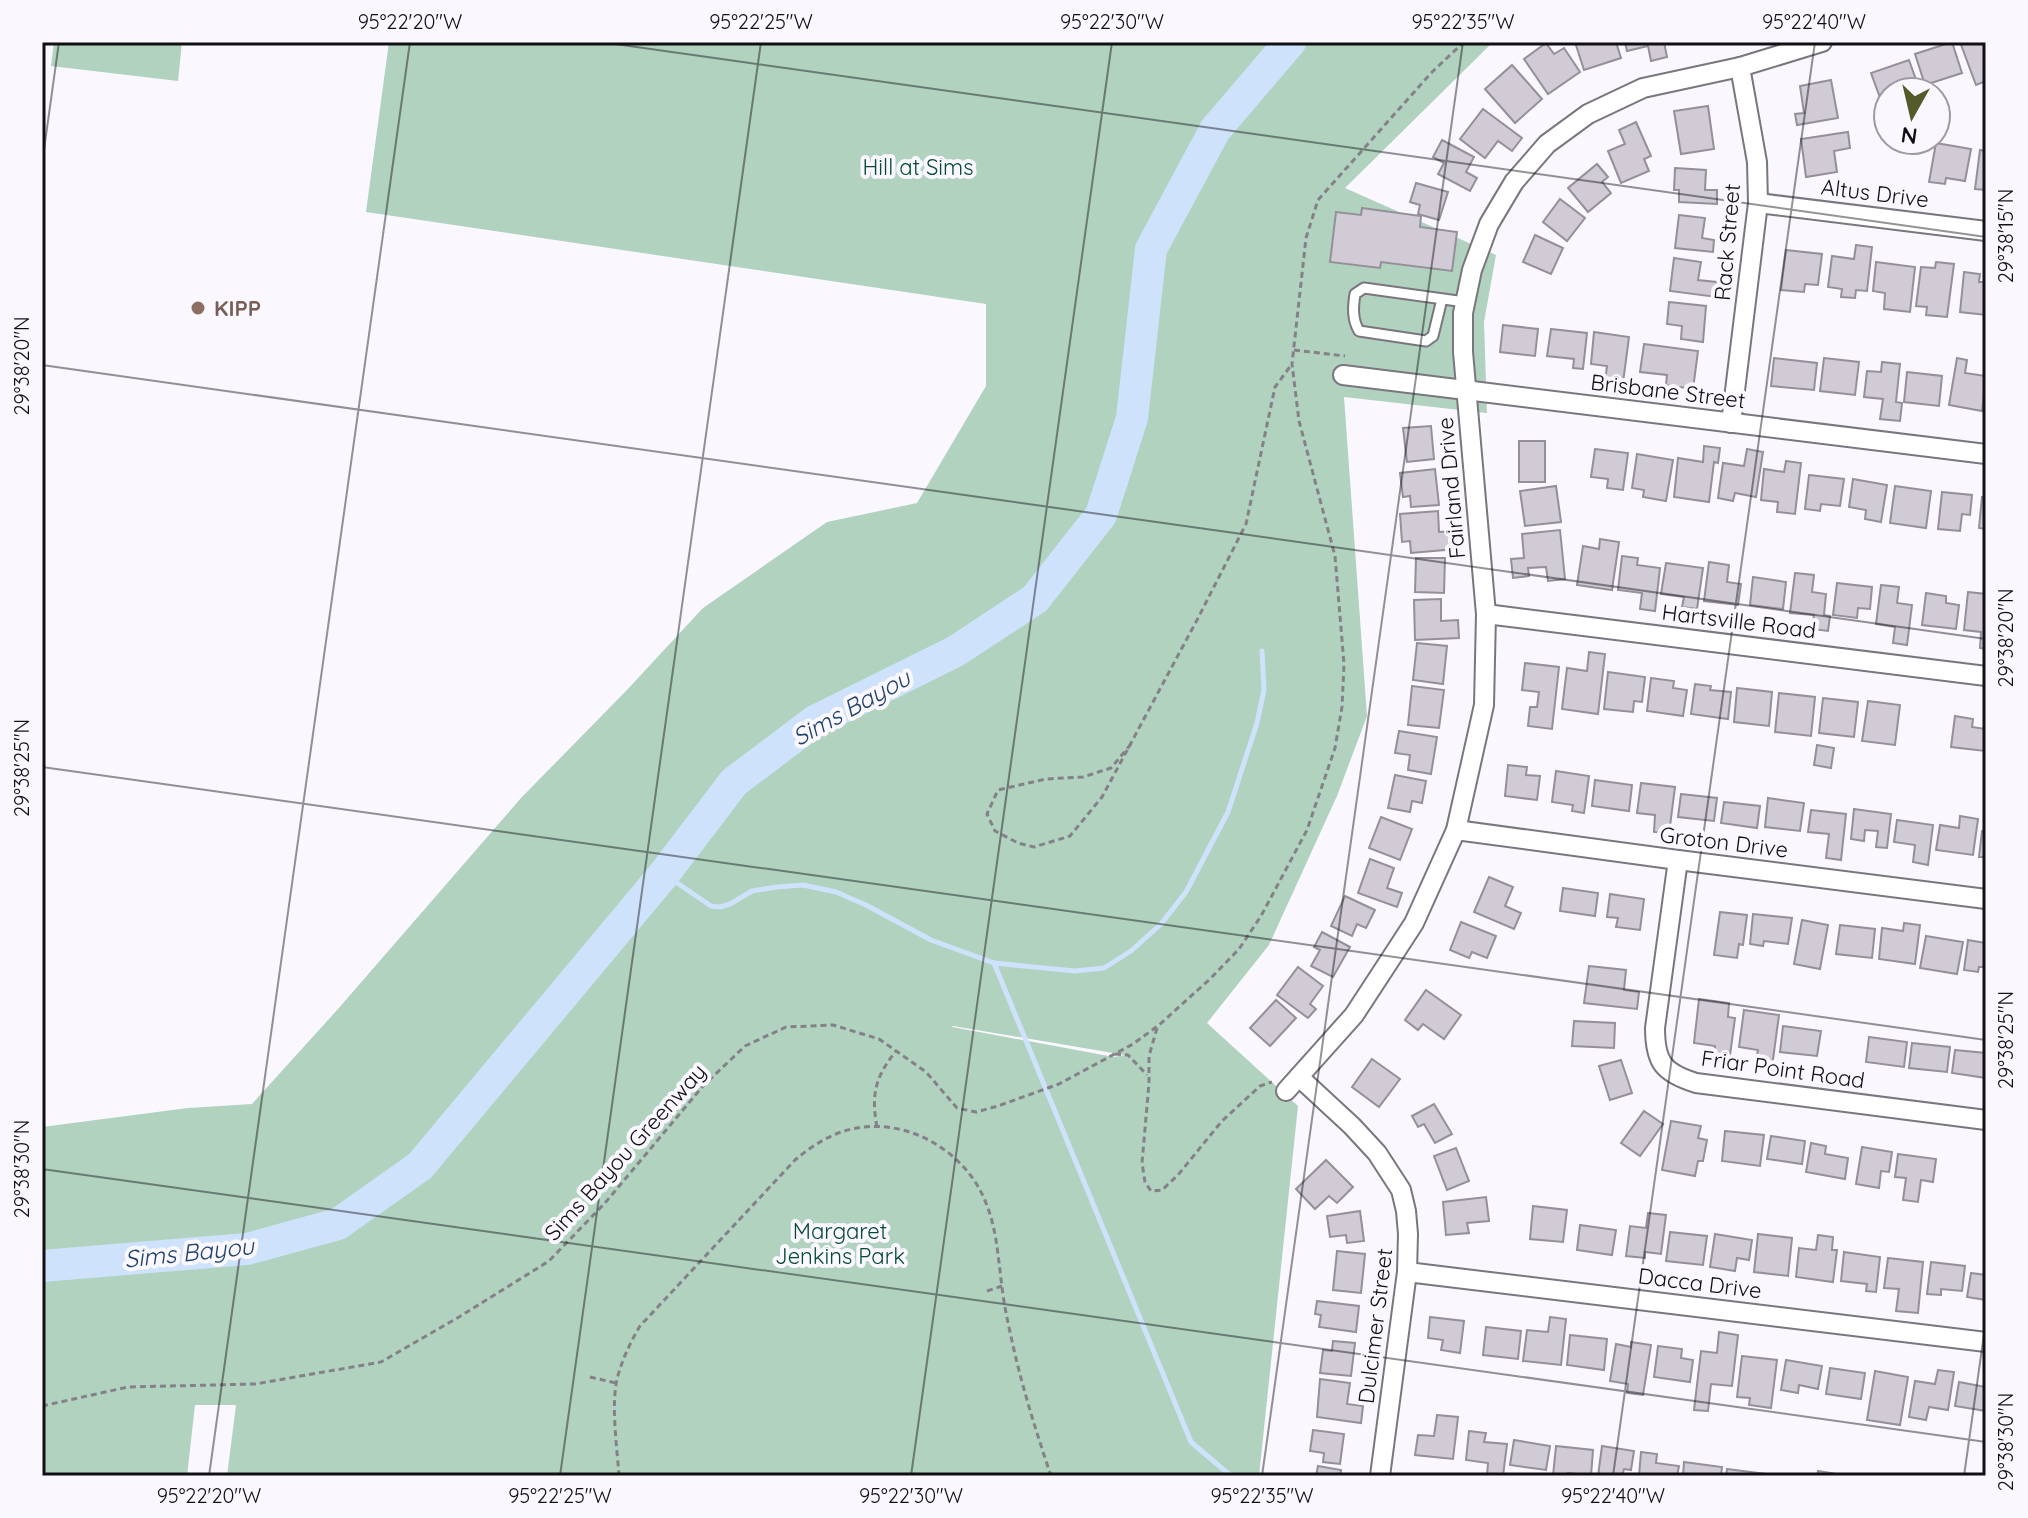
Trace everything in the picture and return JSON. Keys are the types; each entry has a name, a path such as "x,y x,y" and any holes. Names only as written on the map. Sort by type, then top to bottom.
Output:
{"street":[{"name":"Fairland Drive","path":"1281,1086 1299,1077 1354,1015 1414,923 1456,830 1484,705 1486,614 1463,352 1463,313 1472,270 1489,224 1514,182 1547,144 1588,114 1643,88 1740,67 1822,42"},
{"name":"Rack Street","path":"1731,423 1758,203 1757,162 1740,67"},
{"name":"Altus Drive","path":"1758,203 1986,231"},
{"name":"Brisbane Street","path":"1343,375 1986,454"},
{"name":"Hartsville Road","path":"1486,614 1986,676"},
{"name":"Groton Drive","path":"1456,830 1986,899"},
{"name":"Friar Point Road","path":"1678,860 1655,1028 1655,1045 1660,1060 1675,1076 1696,1083 1986,1120"},
{"name":"Dulcimer Street","path":"1299,1077 1377,1153 1401,1190 1406,1211 1407,1272 1380,1476"},
{"name":"Dacca Drive","path":"1407,1272 1986,1342"}],"lane":[{"path":"1442,299 1433,336 1426,341 1359,331 1354,323 1355,294 1364,288 1465,302"}],"path":[{"name":"Sims Bayou Greenway","path":"42,1406 128,1387 255,1384 381,1362 549,1261 605,1203 703,1086 745,1046 786,1027 833,1025 879,1039 926,1072 957,1108 976,1112 1059,1084 1133,1044 1211,978 1239,949 1261,916 1307,830 1335,748 1342,707 1344,664 1335,556 1299,421 1292,364 1306,238 1318,200 1432,72 1464,42"},
{"path":"1131,744 1111,768 1083,777 1046,779 998,790 987,814 995,831 1034,847 1070,836 1102,797 1131,744 1246,524 1275,387 1292,364"},
{"path":"1159,1025 1149,1056 1142,1163 1145,1182 1151,1191 1162,1190 1178,1175 1222,1121 1260,1086 1281,1086"},
{"path":"877,1127 875,1087 884,1066 896,1051"},
{"path":"1115,1054 1128,1055 1148,1076"},
{"path":"619,1476 616,1383 640,1326 795,1160 837,1133 877,1127 920,1135 957,1159 980,1188 993,1221 1017,1366 1051,1476"},
{"path":"987,1291 1002,1286"},
{"path":"590,1377 616,1383"},
{"path":"805,1476 826,1476"}],"green space":[{"path":"54,42 182,42 178,81 51,66"},
{"path":"389,42 1493,42 1345,188 1496,255 1484,322 1487,413 1344,397 1367,716 1337,796 1269,945 1207,1023 1298,1106 1259,1476 227,1476 236,1405 195,1405 187,1476 42,1476 42,1127 188,1108 252,1104 521,798 703,608 827,522 917,503 986,386 986,304 366,212","holes":["953,1026 1125,1055 1114,1057"]}],"building":[{"path":"1575,42 1616,42 1621,58 1584,70"},
{"path":"1625,42 1664,42 1667,57 1651,61 1648,46 1627,51"},
{"path":"1952,42 1962,73 1952,76 1922,76 1915,54"},
{"path":"1960,42 1986,42 1986,81 1976,85"},
{"path":"1546,43 1554,54 1564,48 1580,72 1548,94 1524,59"},
{"path":"1909,60 1915,76 1872,76 1871,73"},
{"path":"1512,65 1542,99 1515,123 1485,89"},
{"path":"1831,80 1838,118 1797,125 1795,114 1804,113 1800,86"},
{"path":"1708,106 1714,149 1681,154 1674,111"},
{"path":"1483,109 1522,138 1512,151 1498,141 1485,158 1460,139"},
{"path":"1636,122 1651,156 1644,159 1649,171 1621,183 1608,151 1625,144 1619,130"},
{"path":"1848,132 1850,148 1834,151 1837,172 1806,177 1801,139"},
{"path":"1442,140 1474,157 1466,172 1477,178 1470,191 1438,174 1444,163 1433,157"},
{"path":"1952,146 1971,149 1965,181 1946,178 1945,184 1929,182 1934,156 1952,156"},
{"path":"1980,150 1986,151 1986,190 1975,189"},
{"path":"1597,164 1608,177 1602,182 1611,193 1588,212 1568,188"},
{"path":"1675,168 1706,170 1705,190 1717,190 1717,204 1679,202 1679,190 1674,190"},
{"path":"1416,183 1448,192 1439,220 1418,214 1420,205 1410,202"},
{"path":"1560,199 1585,218 1567,241 1543,222"},
{"path":"1362,208 1421,216 1420,227 1457,232 1452,271 1381,262 1380,268 1330,262 1336,212 1361,215"},
{"path":"1679,215 1705,218 1702,238 1714,240 1713,252 1675,248"},
{"path":"1535,235 1563,248 1551,274 1523,262"},
{"path":"1856,245 1872,247 1867,291 1856,290 1855,298 1841,297 1842,289 1828,287 1832,256 1854,259"},
{"path":"1786,250 1822,254 1818,285 1805,284 1804,292 1781,290"},
{"path":"1674,258 1701,262 1698,280 1726,283 1724,298 1670,291"},
{"path":"1876,262 1915,267 1910,312 1884,309 1885,293 1873,291"},
{"path":"1936,262 1954,264 1947,317 1926,315 1927,307 1916,306 1921,267 1935,268"},
{"path":"1964,272 1980,274 1979,282 1986,282 1986,315 1960,312"},
{"path":"1669,302 1706,306 1703,342 1681,339 1682,326 1667,324"},
{"path":"1503,325 1538,329 1535,356 1500,352"},
{"path":"1551,329 1587,333 1583,369 1573,368 1574,359 1547,356"},
{"path":"1594,332 1629,337 1623,383 1605,381 1607,366 1591,364"},
{"path":"1644,344 1698,351 1693,389 1666,385 1667,375 1640,372"},
{"path":"1774,358 1817,363 1814,390 1771,386"},
{"path":"1824,358 1859,362 1855,395 1820,391"},
{"path":"1957,358 1967,360 1965,373 1986,376 1982,411 1949,405"},
{"path":"1882,362 1900,364 1896,402 1902,403 1900,421 1880,419 1883,399 1864,397 1867,371 1881,372"},
{"path":"1907,372 1942,376 1939,406 1904,402"},
{"path":"1431,426 1434,459 1407,462 1403,428"},
{"path":"1519,441 1545,441 1545,482 1519,482"},
{"path":"1704,446 1720,448 1718,463 1714,462 1709,502 1674,497 1678,458 1703,462"},
{"path":"1595,449 1628,453 1623,490 1607,488 1608,479 1591,477"},
{"path":"1747,449 1763,452 1756,497 1735,493 1733,501 1718,498 1723,463 1744,466"},
{"path":"1637,454 1673,460 1666,501 1643,497 1644,490 1632,488"},
{"path":"1786,461 1801,463 1795,514 1777,512 1778,502 1761,500 1764,469 1784,472"},
{"path":"1435,469 1439,505 1411,507 1410,496 1403,497 1400,473"},
{"path":"1809,475 1844,479 1840,506 1821,504 1820,511 1805,509"},
{"path":"1853,479 1887,485 1881,522 1865,519 1866,510 1849,507"},
{"path":"1556,486 1561,522 1525,526 1520,491"},
{"path":"1895,486 1931,491 1926,528 1890,523"},
{"path":"1942,492 1972,495 1970,515 1962,514 1960,531 1938,529"},
{"path":"1982,497 1986,498 1986,529 1979,528"},
{"path":"1438,511 1439,532 1454,531 1456,549 1411,553 1410,541 1402,542 1400,514"},
{"path":"1560,530 1565,579 1548,581 1546,567 1528,568 1529,576 1513,578 1511,559 1524,558 1522,534"},
{"path":"1600,539 1619,542 1612,590 1577,585 1583,546 1599,549"},
{"path":"1622,556 1638,558 1637,565 1660,568 1655,611 1640,609 1642,593 1618,590"},
{"path":"1416,558 1445,558 1444,593 1415,592"},
{"path":"1709,562 1729,565 1727,582 1741,584 1738,605 1704,601"},
{"path":"1666,563 1703,568 1697,609 1682,607 1684,597 1661,594"},
{"path":"1795,573 1814,575 1812,592 1826,594 1824,615 1830,616 1828,631 1812,629 1814,615 1790,613"},
{"path":"1753,577 1786,582 1783,609 1750,605"},
{"path":"1837,583 1872,587 1870,609 1858,608 1857,618 1833,615"},
{"path":"1881,585 1899,587 1897,603 1912,605 1907,645 1893,643 1895,627 1876,624"},
{"path":"1968,592 1986,594 1986,649 1980,648 1981,632 1964,630"},
{"path":"1926,593 1946,596 1946,603 1959,605 1956,629 1922,625"},
{"path":"1441,599 1441,621 1458,620 1459,638 1415,640 1414,600"},
{"path":"1417,643 1447,646 1443,684 1413,680"},
{"path":"1589,652 1605,654 1598,714 1562,709 1567,668 1587,671"},
{"path":"1525,663 1559,667 1552,729 1528,726 1530,707 1537,707 1539,692 1522,690"},
{"path":"1608,672 1645,677 1642,702 1634,701 1633,712 1604,709"},
{"path":"1651,678 1674,681 1673,688 1687,690 1683,716 1647,711"},
{"path":"1695,684 1711,686 1710,690 1731,692 1728,719 1691,714"},
{"path":"1412,686 1444,690 1439,728 1408,725"},
{"path":"1737,688 1772,692 1769,726 1734,722"},
{"path":"1779,693 1815,697 1811,736 1775,732"},
{"path":"1823,698 1858,702 1854,737 1819,733"},
{"path":"1868,701 1900,705 1895,745 1862,741"},
{"path":"1955,716 1973,719 1972,727 1986,729 1985,751 1951,747"},
{"path":"1399,731 1437,737 1431,774 1408,770 1410,755 1395,753"},
{"path":"1817,745 1834,748 1831,768 1814,765"},
{"path":"1508,765 1527,767 1526,775 1540,776 1537,800 1505,796"},
{"path":"1556,771 1589,776 1584,813 1572,811 1573,805 1552,802"},
{"path":"1395,775 1426,781 1422,803 1412,801 1410,812 1388,808"},
{"path":"1595,780 1632,785 1629,811 1592,806"},
{"path":"1641,783 1675,787 1669,834 1654,832 1655,815 1637,813"},
{"path":"1681,794 1717,798 1714,821 1678,817"},
{"path":"1768,798 1804,803 1800,831 1765,827"},
{"path":"1724,802 1760,806 1757,828 1721,823"},
{"path":"1854,809 1891,814 1887,848 1876,847 1878,831 1865,830 1864,841 1851,839"},
{"path":"1811,810 1846,814 1841,860 1826,858 1829,834 1808,832"},
{"path":"1960,816 1978,819 1973,855 1936,850 1940,825 1959,828"},
{"path":"1381,817 1412,829 1400,860 1369,848"},
{"path":"1897,820 1933,825 1928,865 1913,862 1915,845 1894,842"},
{"path":"1982,831 1986,831 1986,857 1979,857"},
{"path":"1370,859 1394,868 1387,888 1402,893 1397,907 1358,893"},
{"path":"1489,877 1513,887 1505,906 1521,913 1514,929 1474,912"},
{"path":"1563,888 1598,893 1595,916 1560,911"},
{"path":"1610,894 1644,899 1640,930 1616,927 1618,918 1607,917"},
{"path":"1345,896 1375,910 1366,928 1357,924 1352,936 1331,926"},
{"path":"1720,912 1747,915 1743,945 1739,944 1737,958 1714,955"},
{"path":"1753,914 1792,918 1788,944 1764,941 1763,946 1750,944"},
{"path":"1802,920 1828,925 1820,969 1794,964"},
{"path":"1461,922 1496,936 1487,958 1472,952 1469,958 1450,950"},
{"path":"1904,923 1920,925 1915,964 1879,959 1882,928 1903,931"},
{"path":"1840,925 1875,929 1872,958 1836,954"},
{"path":"1322,932 1350,947 1333,977 1311,966 1320,950 1314,947"},
{"path":"1926,936 1963,942 1957,974 1920,968"},
{"path":"1968,940 1986,943 1986,967 1979,967 1978,972 1964,970"},
{"path":"1589,966 1626,970 1624,990 1639,992 1637,1009 1584,1003"},
{"path":"1298,967 1323,986 1310,1004 1316,1009 1308,1018 1277,995"},
{"path":"1426,990 1461,1015 1444,1039 1423,1024 1418,1030 1405,1020"},
{"path":"1699,999 1729,1003 1728,1017 1735,1018 1728,1070 1712,1068 1715,1046 1694,1043"},
{"path":"1276,1000 1296,1018 1270,1046 1250,1028"},
{"path":"1744,1010 1779,1015 1772,1067 1755,1065 1758,1050 1739,1047"},
{"path":"1574,1021 1615,1023 1614,1048 1572,1046"},
{"path":"1783,1026 1821,1031 1817,1056 1780,1052"},
{"path":"1869,1037 1907,1042 1904,1067 1866,1062"},
{"path":"1912,1043 1950,1047 1947,1072 1909,1068"},
{"path":"1955,1050 1986,1053 1986,1078 1952,1073"},
{"path":"1372,1059 1400,1079 1379,1107 1352,1087"},
{"path":"1621,1060 1632,1093 1610,1100 1599,1066"},
{"path":"1434,1104 1452,1134 1435,1143 1424,1124 1418,1127 1412,1116"},
{"path":"1644,1111 1663,1124 1640,1156 1621,1143"},
{"path":"1671,1121 1701,1126 1698,1138 1707,1140 1703,1161 1698,1161 1695,1176 1662,1170"},
{"path":"1725,1131 1764,1135 1760,1166 1722,1161"},
{"path":"1771,1136 1805,1141 1802,1164 1767,1159"},
{"path":"1811,1143 1826,1146 1825,1154 1848,1158 1845,1179 1806,1172"},
{"path":"1862,1147 1892,1152 1889,1172 1881,1171 1879,1188 1856,1184"},
{"path":"1456,1148 1469,1181 1447,1190 1434,1156"},
{"path":"1898,1154 1936,1159 1933,1182 1921,1180 1918,1202 1903,1200 1906,1178 1895,1177"},
{"path":"1326,1160 1353,1187 1337,1203 1329,1196 1315,1209 1296,1189"},
{"path":"1486,1197 1489,1221 1467,1223 1469,1233 1446,1235 1443,1202"},
{"path":"1533,1206 1567,1210 1563,1242 1530,1239"},
{"path":"1360,1211 1364,1241 1347,1243 1346,1235 1330,1237 1327,1216"},
{"path":"1648,1213 1666,1215 1661,1254 1645,1252 1645,1258 1626,1256 1630,1226 1646,1228"},
{"path":"1580,1225 1616,1230 1612,1255 1577,1250"},
{"path":"1670,1232 1707,1236 1703,1265 1666,1261"},
{"path":"1715,1234 1752,1240 1749,1260 1737,1258 1735,1271 1710,1267"},
{"path":"1758,1234 1792,1238 1788,1276 1754,1272"},
{"path":"1818,1235 1833,1237 1832,1250 1837,1250 1833,1282 1796,1277 1799,1248 1816,1250"},
{"path":"1337,1251 1365,1254 1361,1293 1333,1290"},
{"path":"1844,1252 1880,1257 1876,1292 1866,1291 1867,1284 1841,1281"},
{"path":"1888,1258 1923,1262 1918,1313 1896,1311 1899,1289 1884,1288"},
{"path":"1931,1262 1965,1266 1962,1291 1941,1289 1941,1295 1927,1294"},
{"path":"1971,1273 1986,1275 1986,1300 1967,1297"},
{"path":"1317,1301 1359,1306 1356,1332 1319,1327 1321,1315 1315,1314"},
{"path":"1430,1317 1464,1321 1460,1353 1441,1350 1443,1340 1428,1338"},
{"path":"1550,1317 1566,1319 1561,1365 1523,1361 1527,1330 1548,1332"},
{"path":"1486,1327 1521,1331 1518,1359 1483,1355"},
{"path":"1719,1332 1738,1335 1732,1386 1711,1384 1708,1411 1694,1410 1701,1351 1717,1353"},
{"path":"1570,1335 1607,1339 1604,1370 1567,1365"},
{"path":"1333,1341 1355,1343 1351,1376 1320,1373 1323,1350 1332,1351"},
{"path":"1631,1342 1651,1345 1643,1395 1627,1393 1628,1384 1610,1381 1616,1344 1631,1347"},
{"path":"1658,1346 1682,1349 1681,1358 1693,1360 1690,1382 1654,1377"},
{"path":"1742,1356 1777,1360 1771,1408 1749,1405 1750,1398 1737,1397"},
{"path":"1786,1360 1822,1366 1818,1389 1799,1385 1798,1393 1781,1390"},
{"path":"1830,1368 1865,1373 1861,1399 1826,1394"},
{"path":"1938,1370 1954,1372 1948,1410 1929,1407 1926,1420 1909,1417 1915,1381 1935,1384"},
{"path":"1875,1371 1908,1377 1900,1425 1867,1420"},
{"path":"1320,1379 1350,1383 1347,1404 1363,1406 1361,1423 1317,1417"},
{"path":"1959,1382 1986,1387 1986,1411 1955,1406"},
{"path":"1437,1415 1458,1417 1453,1459 1415,1455 1418,1435 1434,1436"},
{"path":"1313,1430 1344,1434 1340,1464 1323,1462 1324,1453 1310,1451"},
{"path":"1469,1431 1486,1433 1484,1442 1507,1444 1503,1476 1487,1476 1488,1463 1466,1460"},
{"path":"1514,1440 1550,1446 1546,1470 1510,1465"},
{"path":"1556,1446 1593,1450 1591,1476 1568,1473 1568,1476 1553,1476"},
{"path":"1602,1446 1634,1451 1631,1470 1624,1469 1622,1476 1598,1476"},
{"path":"1641,1452 1657,1454 1656,1463 1679,1466 1677,1476 1639,1476"},
{"path":"1684,1462 1722,1467 1721,1476 1683,1476"},
{"path":"1318,1466 1341,1470 1340,1476 1316,1476"},
{"path":"1727,1469 1767,1474 1726,1476"},
{"path":"1818,1471 1849,1476 1817,1476"}],"waterway":[{"name":"Sims Bayou","path":"42,1266 247,1249 338,1224 420,1166 664,874 734,782 815,721 956,651 1035,599 1101,515 1132,418 1151,249 1215,130 1290,42"},
{"path":"664,874 711,906 730,904 752,891 803,885 836,892 931,940 994,963 1075,971 1104,968 1131,951 1161,924 1186,892 1228,812 1257,723 1264,690 1262,651"},
{"path":"994,963 1191,1442 1231,1476"}],"place":[{"name":"KIPP","path":"198,308"}],"park label":[{"name":"Hill at Sims","path":"918,167"},
{"name":"Margaret Jenkins Park","path":"840,1244"}]}
